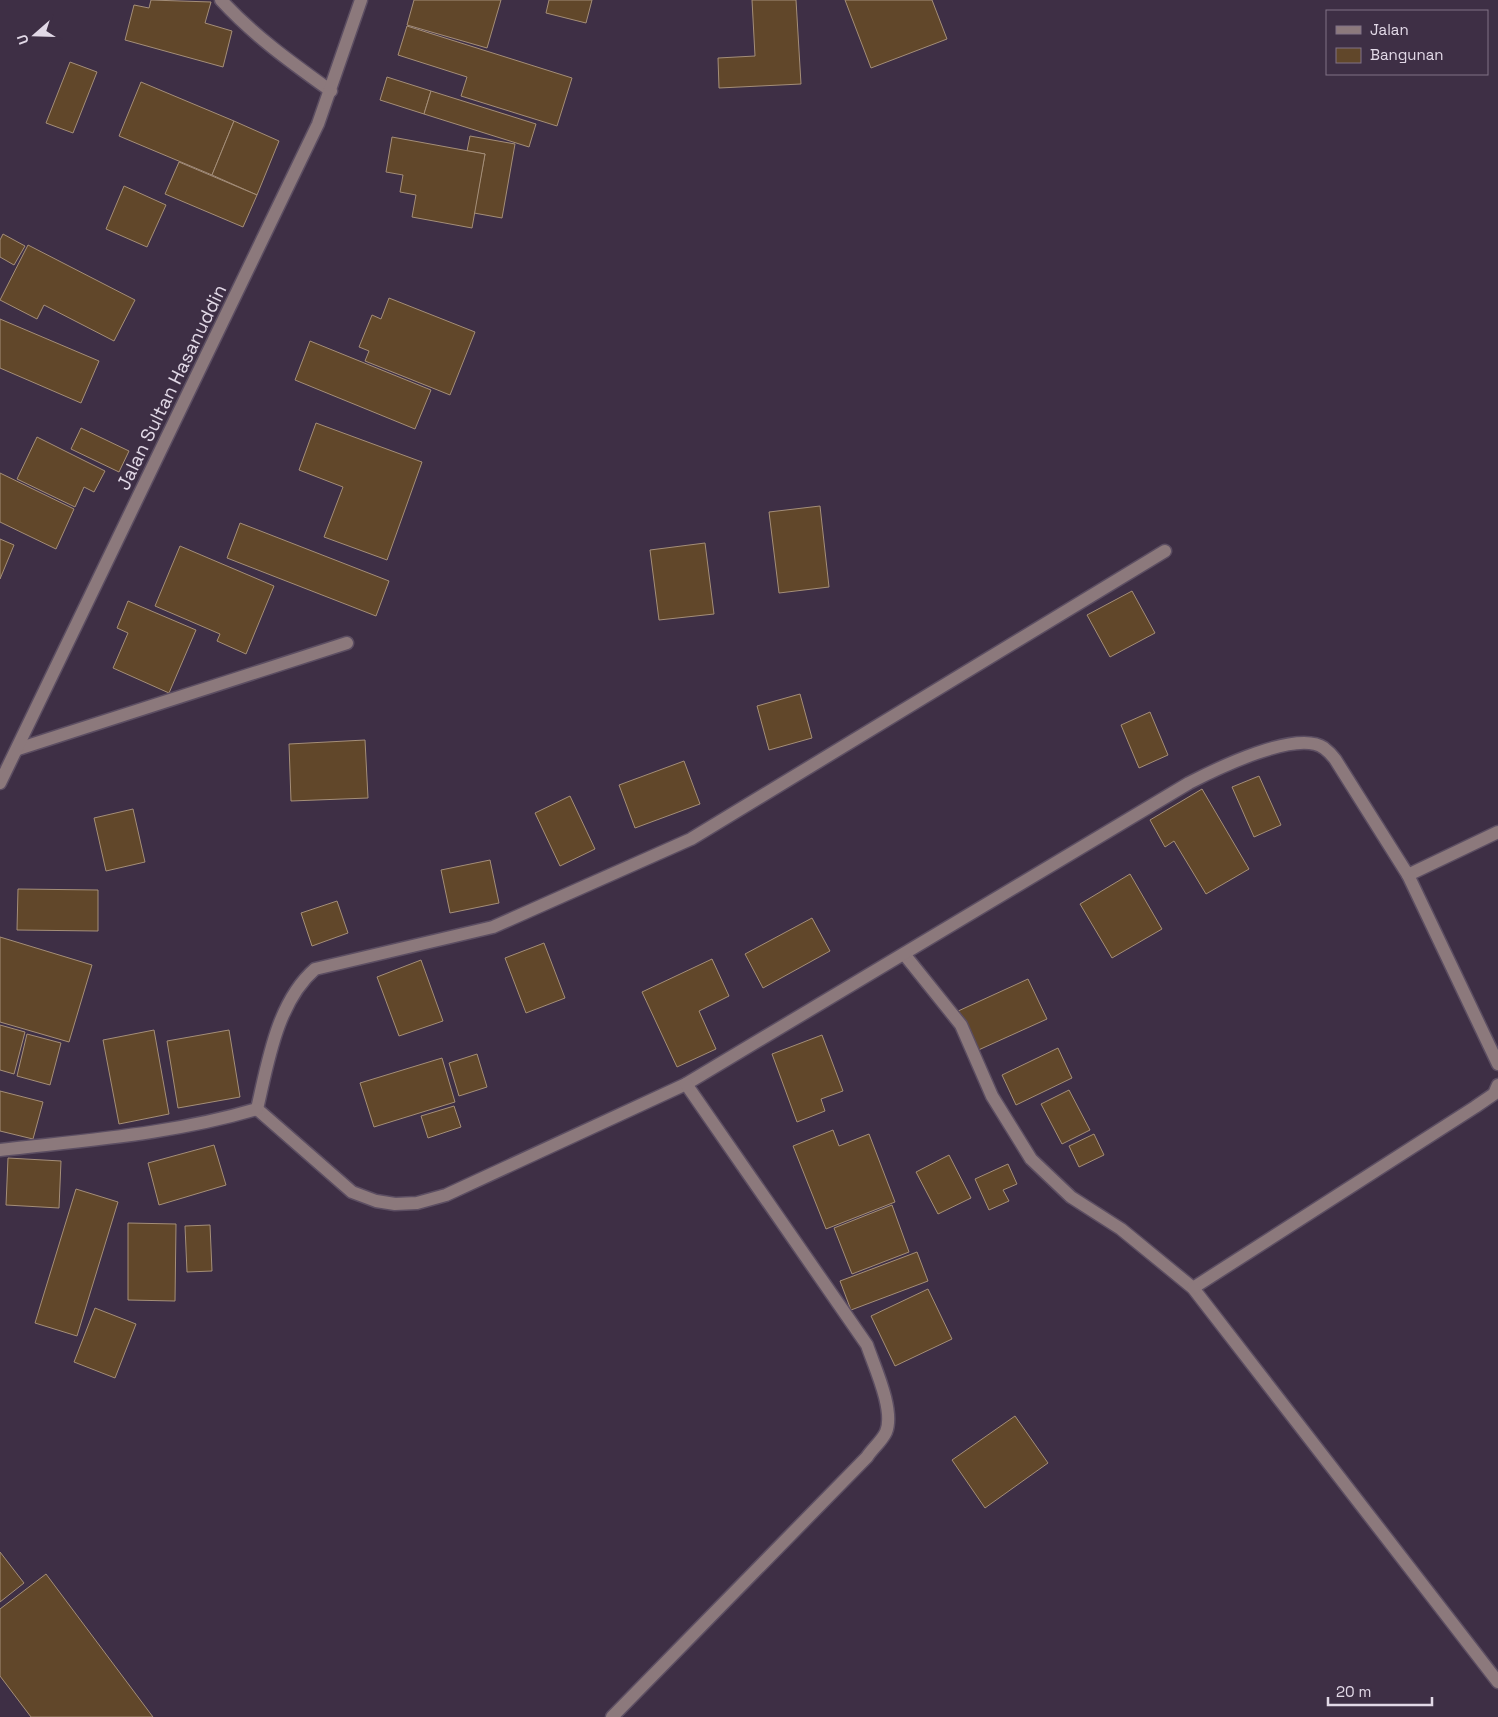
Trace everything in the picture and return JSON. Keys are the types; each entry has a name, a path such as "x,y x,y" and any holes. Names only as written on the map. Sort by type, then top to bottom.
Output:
{"street":[{"path":"221,0 266,44 331,92"},
{"name":"Jalan Sultan Hasanuddin","path":"0,784 314,133 331,92 361,0"},
{"path":"257,1109 267,1064 283,1016 299,985 315,969 493,927 691,839 1165,551"},
{"path":"18,749 346,643"},
{"path":"257,1109 352,1192 376,1201 402,1204 417,1203 446,1195 686,1084 1189,783 1227,763 1266,749 1311,743 1324,747 1335,759 1408,875 1498,1064"},
{"path":"1408,875 1498,832"},
{"path":"904,954 960,1025 992,1096 1031,1159 1071,1197 1121,1229 1193,1288 1498,1682"},
{"path":"612,1717 866,1457 886,1432 887,1421 884,1395 867,1345 686,1084"},
{"path":"1193,1288 1494,1094 1498,1085"},
{"path":"0,1150 215,1122 257,1109"}],"building":[{"path":"151,0 211,2 205,23 232,31 223,67 125,40 134,5 149,8"},
{"path":"414,0 501,0 487,48 407,25"},
{"path":"549,0 592,0 586,23 546,13"},
{"path":"752,0 796,0 801,84 719,88 718,58 755,56"},
{"path":"845,0 932,0 947,39 871,68"},
{"path":"407,26 572,78 557,126 461,96 467,77 398,55"},
{"path":"70,62 97,72 73,133 46,123"},
{"path":"387,77 431,91 424,114 380,100"},
{"path":"141,82 234,121 212,175 119,136"},
{"path":"431,91 536,124 529,147 424,114"},
{"path":"234,121 279,141 257,195 212,175"},
{"path":"470,136 515,144 502,218 474,213 485,154 467,151"},
{"path":"392,137 485,154 472,228 412,217 416,195 400,192 403,175 386,172"},
{"path":"179,162 257,195 243,227 165,194"},
{"path":"124,186 166,205 147,247 106,229"},
{"path":"3,234 25,246 14,265 0,257 0,240"},
{"path":"28,245 135,300 114,341 44,305 37,319 0,300"},
{"path":"389,298 475,332 450,395 365,361 369,351 359,347 372,315 381,319"},
{"path":"0,319 99,361 81,403 0,368"},
{"path":"310,341 431,390 415,429 295,380"},
{"path":"316,423 422,462 387,560 324,537 343,487 299,470"},
{"path":"81,428 129,451 119,472 71,449"},
{"path":"37,437 105,471 94,492 84,487 75,507 17,479"},
{"path":"0,473 74,509 56,549 0,522"},
{"path":"820,506 829,587 779,593 769,512"},
{"path":"240,523 389,581 376,616 227,558"},
{"path":"0,539 14,545 0,579"},
{"path":"705,543 714,614 659,620 650,550"},
{"path":"180,546 274,586 246,654 217,641 220,634 155,606"},
{"path":"1132,591 1155,633 1110,657 1087,615"},
{"path":"128,601 196,630 169,693 113,668 128,633 117,628"},
{"path":"800,694 812,738 769,750 757,706"},
{"path":"1150,712 1168,755 1139,768 1121,725"},
{"path":"365,740 368,798 291,801 289,744"},
{"path":"684,761 700,804 635,828 619,785"},
{"path":"1259,776 1281,825 1254,837 1232,787"},
{"path":"1202,789 1249,869 1206,894 1174,841 1165,847 1150,820"},
{"path":"570,796 595,849 560,866 535,813"},
{"path":"133,809 145,862 106,871 94,818"},
{"path":"490,860 499,903 450,913 441,870"},
{"path":"1130,874 1162,929 1112,958 1080,904"},
{"path":"18,889 98,890 98,931 17,930"},
{"path":"337,901 348,933 312,946 301,913"},
{"path":"812,918 830,951 763,988 745,954"},
{"path":"0,937 92,965 69,1042 0,1022"},
{"path":"544,943 565,998 526,1013 505,958"},
{"path":"712,959 729,996 699,1011 716,1049 677,1067 642,992"},
{"path":"421,960 443,1021 399,1036 377,977"},
{"path":"1028,979 1047,1019 974,1052 956,1012"},
{"path":"0,1025 25,1032 14,1074 0,1070"},
{"path":"154,1030 169,1114 119,1124 103,1040"},
{"path":"229,1030 240,1097 178,1108 167,1041"},
{"path":"27,1034 61,1043 50,1085 17,1076"},
{"path":"822,1035 843,1091 821,1099 825,1111 797,1122 772,1054"},
{"path":"1058,1048 1072,1078 1016,1105 1002,1075"},
{"path":"477,1054 487,1087 459,1096 449,1063"},
{"path":"442,1058 455,1102 374,1127 360,1083"},
{"path":"1069,1090 1090,1130 1062,1144 1041,1104"},
{"path":"0,1091 43,1102 33,1139 0,1131"},
{"path":"454,1106 461,1127 428,1138 421,1116"},
{"path":"833,1130 839,1146 869,1134 895,1202 826,1229 793,1146"},
{"path":"1094,1134 1104,1155 1079,1167 1069,1146"},
{"path":"214,1145 226,1185 159,1205 148,1163"},
{"path":"949,1155 971,1198 938,1214 916,1172"},
{"path":"8,1158 61,1161 59,1208 6,1205"},
{"path":"1008,1164 1017,1184 1003,1190 1009,1201 989,1210 975,1179"},
{"path":"76,1189 118,1202 77,1336 35,1323"},
{"path":"892,1205 909,1252 852,1274 834,1228"},
{"path":"128,1223 176,1224 175,1301 128,1300"},
{"path":"210,1225 212,1271 187,1272 185,1226"},
{"path":"917,1252 928,1281 851,1310 840,1281"},
{"path":"928,1289 952,1339 895,1366 871,1316"},
{"path":"95,1308 136,1324 115,1378 74,1362"},
{"path":"1015,1416 1048,1463 985,1508 952,1460"},
{"path":"0,1552 24,1583 0,1602"},
{"path":"46,1574 153,1717 31,1717 0,1676 0,1609"}]}
